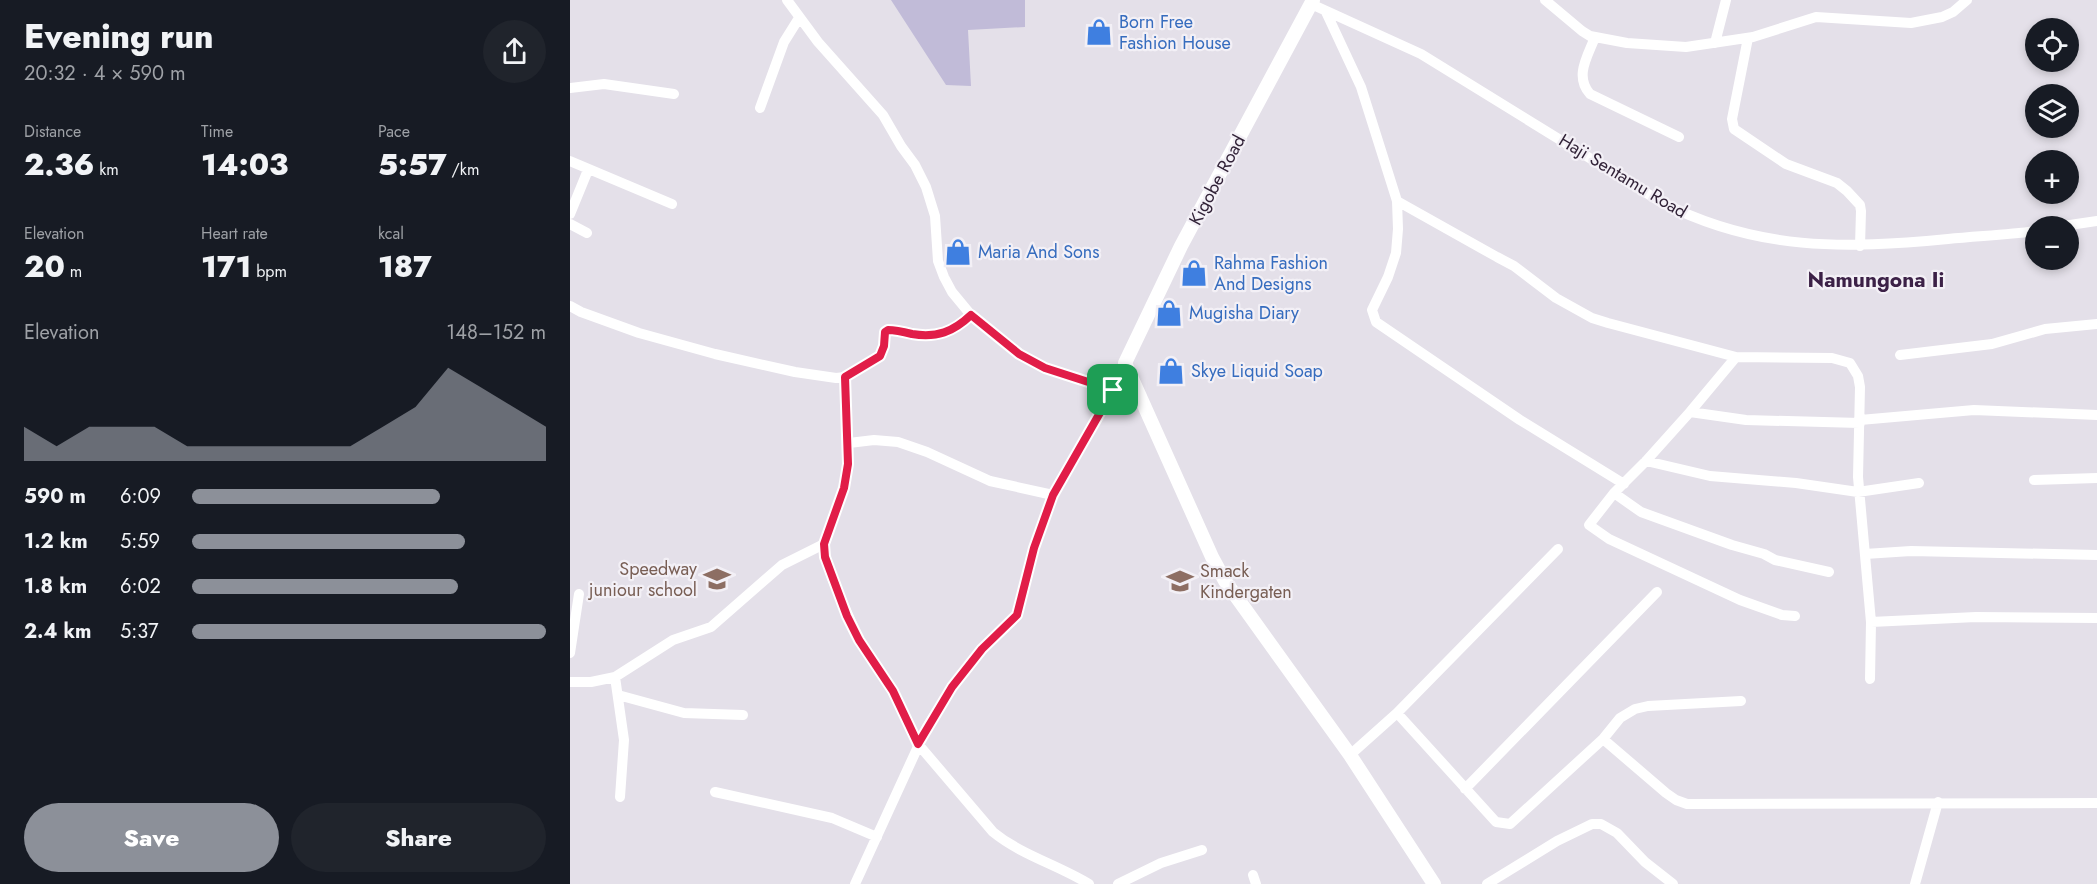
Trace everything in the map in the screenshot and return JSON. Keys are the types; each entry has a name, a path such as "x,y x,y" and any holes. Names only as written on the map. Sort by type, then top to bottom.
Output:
{"street":[{"path":"786,0 818,42 883,115 915,165 926,188 934,216 938,261 952,292 971,315 1019,354 1045,368 1113,390"},
{"path":"1545,0 1582,31 1594,37 1686,47 1748,38 1816,17 1911,23 1953,12 1967,0"},
{"path":"1715,44 1726,0"},
{"name":"Haji Sentamu Road","path":"1312,2 1326,12 1421,54 1661,202 1686,215 1743,234 1771,240 1860,246 2025,232"},
{"name":"Kigobe Road","path":"1125,363 1181,246 1312,2"},
{"path":"1326,12 1361,87 1396,201 1398,229 1396,253 1388,277 1373,304 1372,310 1376,322 1520,420 1624,484"},
{"path":"760,108 784,42 799,18"},
{"path":"1594,37 1581,76 1590,94 1679,137"},
{"path":"1748,38 1732,119 1734,129 1786,164 1837,183 1847,191 1860,205 1862,211 1860,246"},
{"path":"570,88 604,84 675,94"},
{"path":"570,161 672,204"},
{"path":"570,214 588,170"},
{"path":"1396,201 1506,261 1556,298 1592,318 1736,357 1832,358 1850,363 1858,376 1860,421 1858,492 1871,622 1870,679"},
{"path":"2079,224 2097,221"},
{"path":"570,224 587,233"},
{"path":"570,306 639,333 715,354 795,372 836,378 845,377 880,356 884,346 885,332 888,330 924,335 942,334 961,324 971,315"},
{"path":"1900,355 1992,344 2045,329 2097,324"},
{"path":"1736,357 1690,412 1614,493 1589,525 1609,539 1740,600 1782,615 1795,616"},
{"path":"855,884 918,744 952,687 982,649 1017,615 1034,548 1053,495 1113,390 1125,363"},
{"path":"1125,363 1207,548 1225,581 1350,755 1434,884"},
{"path":"845,377 848,464 844,488 824,544 829,567 847,616 864,649 893,691 918,744 993,832 1006,843 1089,884"},
{"path":"1690,412 1746,420 1860,421 1974,410 2097,415"},
{"path":"849,443 874,440 898,442 927,452 990,481 1053,495"},
{"path":"1646,461 1710,476 1796,483 1858,492 1918,483"},
{"path":"2034,480 2097,478"},
{"path":"1614,493 1641,512 1732,545 1764,554 1775,560 1828,572"},
{"path":"570,682 591,682 615,677 673,640 711,627 782,565 824,544"},
{"path":"1350,755 1397,713 1558,549"},
{"path":"1865,554 1922,551 2097,555"},
{"path":"1465,789 1656,592"},
{"path":"570,653 579,594"},
{"path":"1871,622 1976,617 2097,618"},
{"path":"615,677 624,740 620,797"},
{"path":"618,695 684,713 743,715"},
{"path":"1397,713 1496,822 1510,824 1603,739 1620,718 1635,709 1648,706 1741,701"},
{"path":"1603,739 1666,793 1687,804 2097,803"},
{"path":"715,792 832,818 877,837"},
{"path":"1915,884 1938,802"},
{"path":"1487,884 1565,837 1592,824 1602,824 1617,834 1645,862 1673,884"},
{"path":"1118,884 1161,863 1202,850"}],"shaded area":[{"path":"891,0 1025,0 1025,27 968,30 971,86 946,85"}],"place":[{"name":"Born Free Fashion House","path":"1099,32"},
{"name":"Maria And Sons","path":"958,252"},
{"name":"Rahma Fashion And Designs","path":"1194,273"},
{"name":"Mugisha Diary","path":"1169,313"},
{"name":"Skye Liquid Soap","path":"1171,371"},
{"name":"Speedway juniour school","path":"717,579"},
{"name":"Smack Kindergaten","path":"1180,581"}],"district":[{"name":"Namungona Ii","path":"1876,280"}],"route":[{"path":"971,315 1019,354 1045,368 1113,390 1053,495 1034,548 1017,615 982,649 952,687 918,744 893,691 864,649 847,616 825,557 824,544 844,488 848,464 845,377 880,356 883,351 885,332 888,330 924,335 942,334 961,324 971,315"}]}
